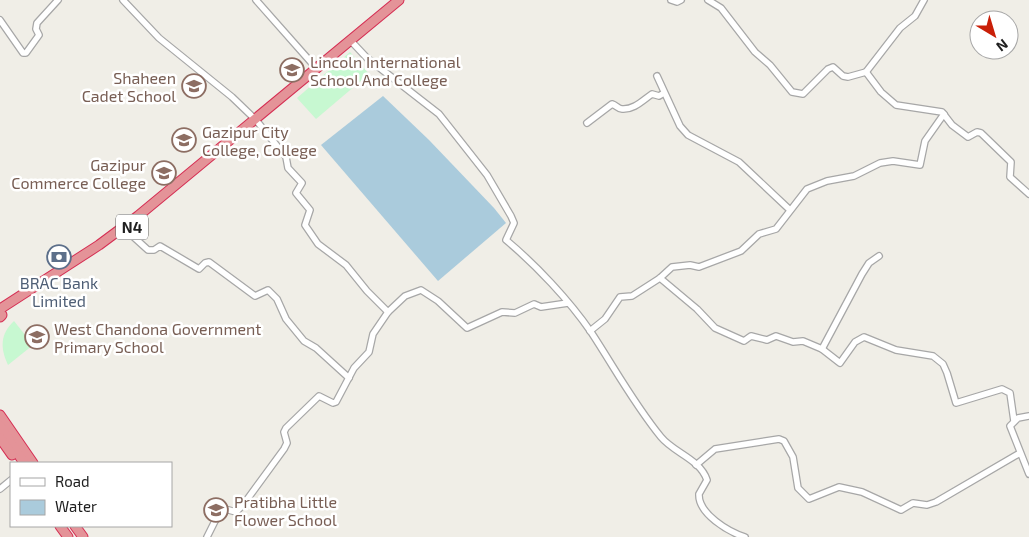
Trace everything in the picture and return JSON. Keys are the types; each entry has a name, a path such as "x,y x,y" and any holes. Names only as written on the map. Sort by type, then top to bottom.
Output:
{"highway":[{"name":"N4","path":"0,314 138,216 244,126 254,121 351,41 398,0"},
{"name":"N4","path":"0,314 127,231 247,131 254,121"},
{"path":"0,415 32,462"},
{"path":"0,426 23,462"},
{"path":"0,438 17,462"}],"street":[{"path":"0,20 25,53 38,35 37,23 58,0"},
{"path":"123,0 159,38 232,97 286,157 288,168 302,183 296,193 310,210 304,225 318,244 346,266 388,312"},
{"path":"256,0 317,69"},
{"path":"671,0 677,2 681,0"},
{"path":"708,0 721,8 755,52 770,65 792,92 806,93 812,84 832,67 843,76 848,77 866,72 900,28 915,16 924,0"},
{"path":"351,41 367,58 439,114 487,175 511,216 514,223 506,240 568,303 590,331 661,437 705,474 707,480 698,494 703,508 735,534 745,537"},
{"path":"866,72 881,92 896,105 938,110 944,114 952,125 968,136 977,132 981,133 1011,162 1010,177 1029,194"},
{"path":"657,76 680,126 688,135 739,162 790,210"},
{"path":"587,123 612,104 622,109 629,108 636,106 652,94 659,96 664,93"},
{"path":"590,331 604,319 620,297 632,296 660,278 672,266 690,265 699,267 741,251 759,234 776,229 805,190 827,181 854,176 880,163 893,161 920,165 926,141 944,114"},
{"path":"127,231 148,250 154,250 160,246 199,269 209,262 255,296 258,297 268,290 281,306 286,319 304,341 316,348 349,378"},
{"path":"822,348 862,274 869,263 879,256"},
{"path":"660,278 715,328 742,340 753,336 767,340 776,336 794,342 803,341 822,348 840,363 854,342 864,337 896,350 933,356 942,364 947,373 956,403 1002,389 1008,390 1014,421"},
{"path":"207,537 215,521 225,509 236,512 243,505 284,449 286,443 284,432 286,428 319,396 329,402 336,402 354,368 369,352 373,334 388,312 405,296 421,290 438,301 467,328 502,312 515,313 534,304 541,307 568,303"},
{"path":"1029,416 1014,421 1010,426 1029,474"},
{"path":"696,465 715,450 780,439 784,441 793,457 798,488 810,499 839,488 862,492 901,510 913,502 927,505 936,502 1020,453"},
{"path":"0,489 10,481"}],"green space":[{"path":"350,52 369,74 316,119 297,98"},
{"path":"14,321 33,345 8,365 3,342 6,331"}],"water":[{"path":"383,96 429,140 506,223 438,281 321,145"}],"place":[{"name":"Lincoln International School And College","path":"292,70"},
{"name":"Shaheen Cadet School","path":"194,86"},
{"name":"Gazipur City College, College","path":"184,140"},
{"name":"Gazipur Commerce College","path":"164,173"},
{"name":"BRAC Bank Limited","path":"59,257"},
{"name":"West Chandona Government Primary School","path":"37,337"},
{"name":"Pratibha Little Flower School","path":"216,510"}]}
